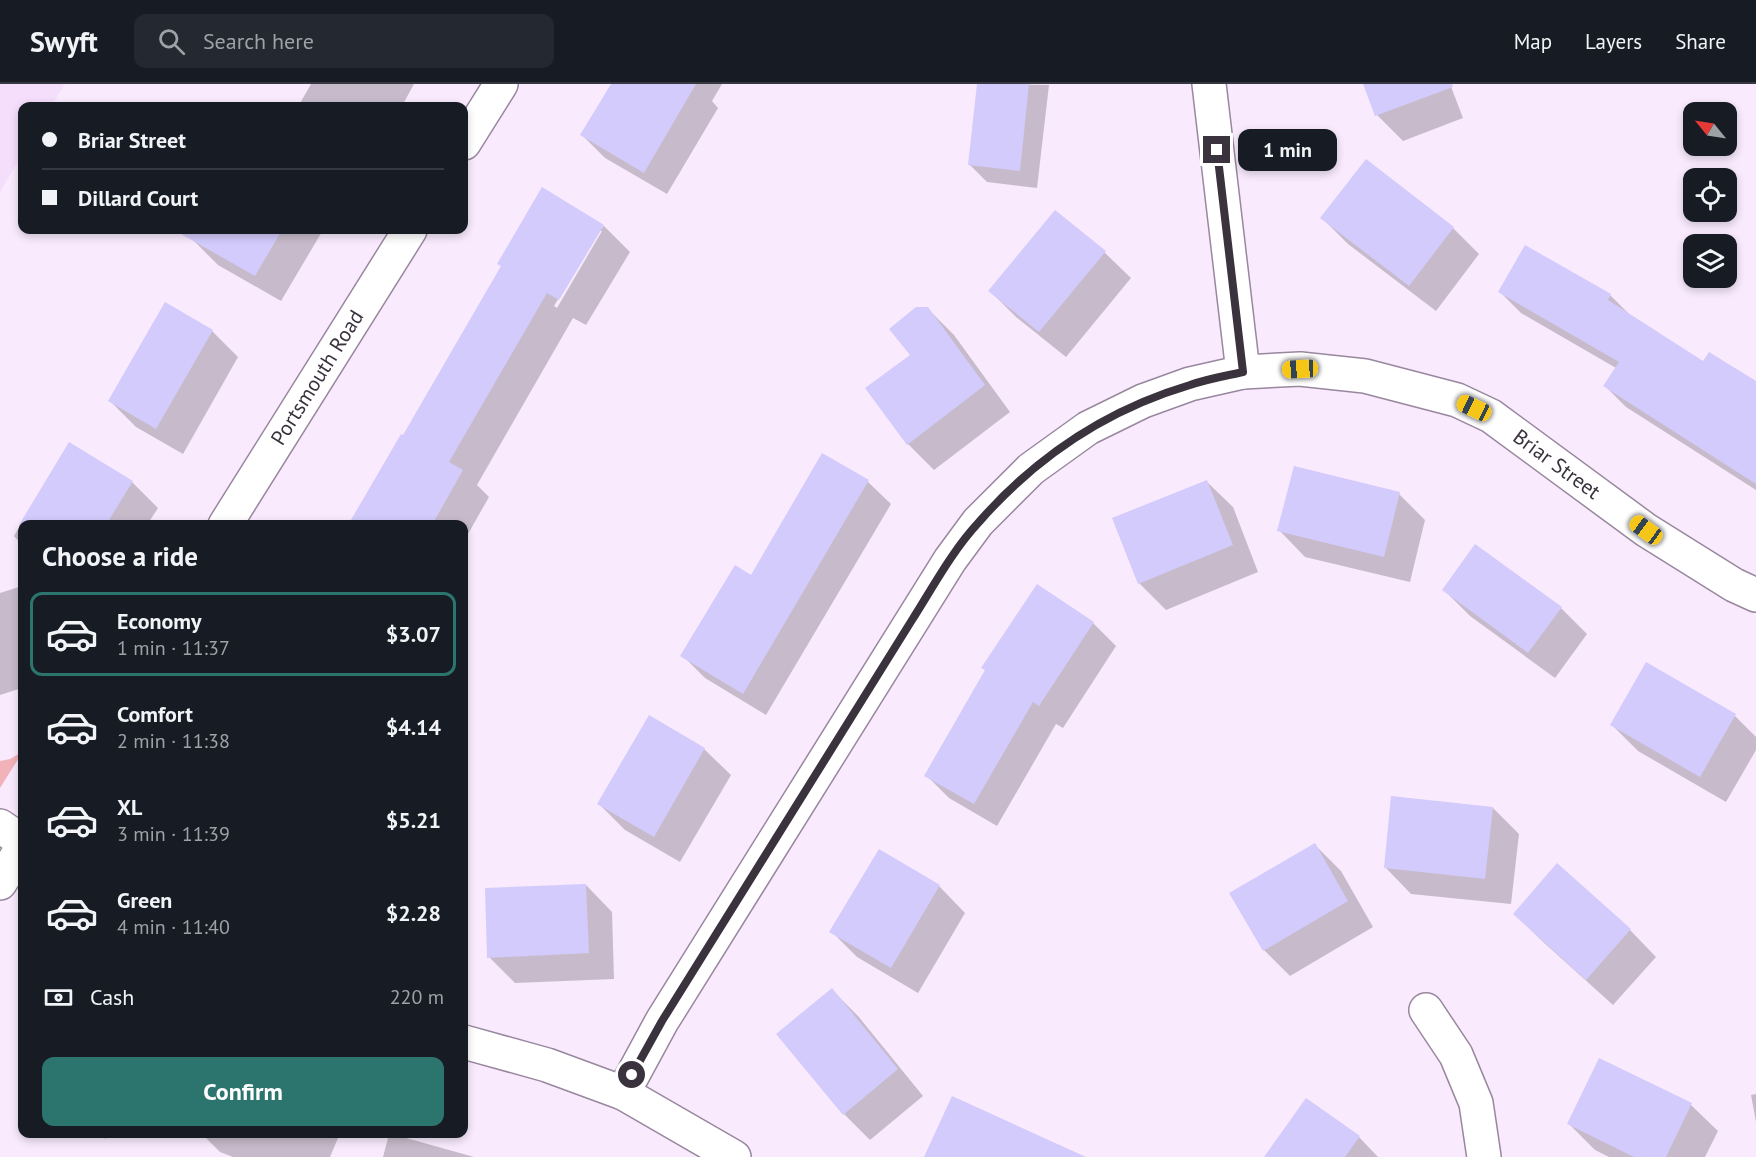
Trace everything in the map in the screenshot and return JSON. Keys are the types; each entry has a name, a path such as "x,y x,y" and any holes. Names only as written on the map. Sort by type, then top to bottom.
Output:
{"street":[{"path":"468,137 501,84"},
{"path":"1209,84 1243,372"},
{"name":"Portsmouth Road","path":"228,520 407,234"},
{"name":"Briar Street","path":"623,1093 674,1001 950,560 978,522 1031,469 1088,428 1143,401 1190,384 1243,372 1300,369 1365,376 1457,400 1491,416 1646,530 1734,585 1756,594"},
{"path":"0,826 18,838"},
{"path":"0,882 18,854"},
{"path":"1426,1010 1456,1055 1476,1103 1484,1157"},
{"path":"468,1043 547,1065 623,1093 734,1157"}],"shaded area":[{"path":"0,84 65,84 54,102 18,102 18,161 0,192"},
{"path":"18,754 18,759 0,788 0,761"}],"building":[{"path":"611,84 696,84 644,173 580,135"},
{"path":"977,84 1029,84 1020,171 968,165"},
{"path":"1363,84 1452,84 1453,87 1375,116"},
{"path":"1366,159 1454,227 1409,286 1320,218"},
{"path":"542,187 604,225 559,300 547,293 449,462 463,470 435,520 351,520 501,266 497,264"},
{"path":"1055,210 1106,251 1039,332 988,291"},
{"path":"181,234 280,234 255,276"},
{"path":"1525,245 1611,294 1608,300 1703,361 1709,352 1756,381 1756,484 1603,386 1619,362 1498,292"},
{"path":"165,302 213,330 156,429 108,401"},
{"path":"916,307 928,307 985,385 907,445 865,388 910,355 889,329"},
{"path":"69,442 133,481 109,520 22,520"},
{"path":"822,453 869,480 743,694 680,656 735,565 751,575"},
{"path":"1294,466 1400,492 1384,557 1277,531"},
{"path":"1207,480 1233,545 1138,584 1112,518"},
{"path":"1475,544 1562,607 1528,653 1442,590"},
{"path":"1037,584 1094,622 1039,706 1033,702 974,804 924,776 985,670 981,668"},
{"path":"1646,662 1736,714 1700,777 1610,725"},
{"path":"649,715 705,748 654,837 597,804"},
{"path":"1391,796 1493,807 1485,879 1384,868"},
{"path":"1315,843 1348,901 1263,951 1229,893"},
{"path":"879,849 940,885 891,968 829,932"},
{"path":"1557,863 1631,929 1586,980 1513,914"},
{"path":"586,884 589,953 487,958 485,888"},
{"path":"832,988 898,1069 843,1115 776,1034"},
{"path":"1599,1058 1692,1103 1666,1157 1634,1157 1567,1124"},
{"path":"952,1096 1086,1157 924,1157"},
{"path":"1306,1098 1360,1136 1345,1157 1264,1157"}],"route":[{"path":"632,1075 662,1021 912,620 950,560 978,522 1031,469 1088,428 1143,401 1190,384 1243,372 1217,150"}]}
